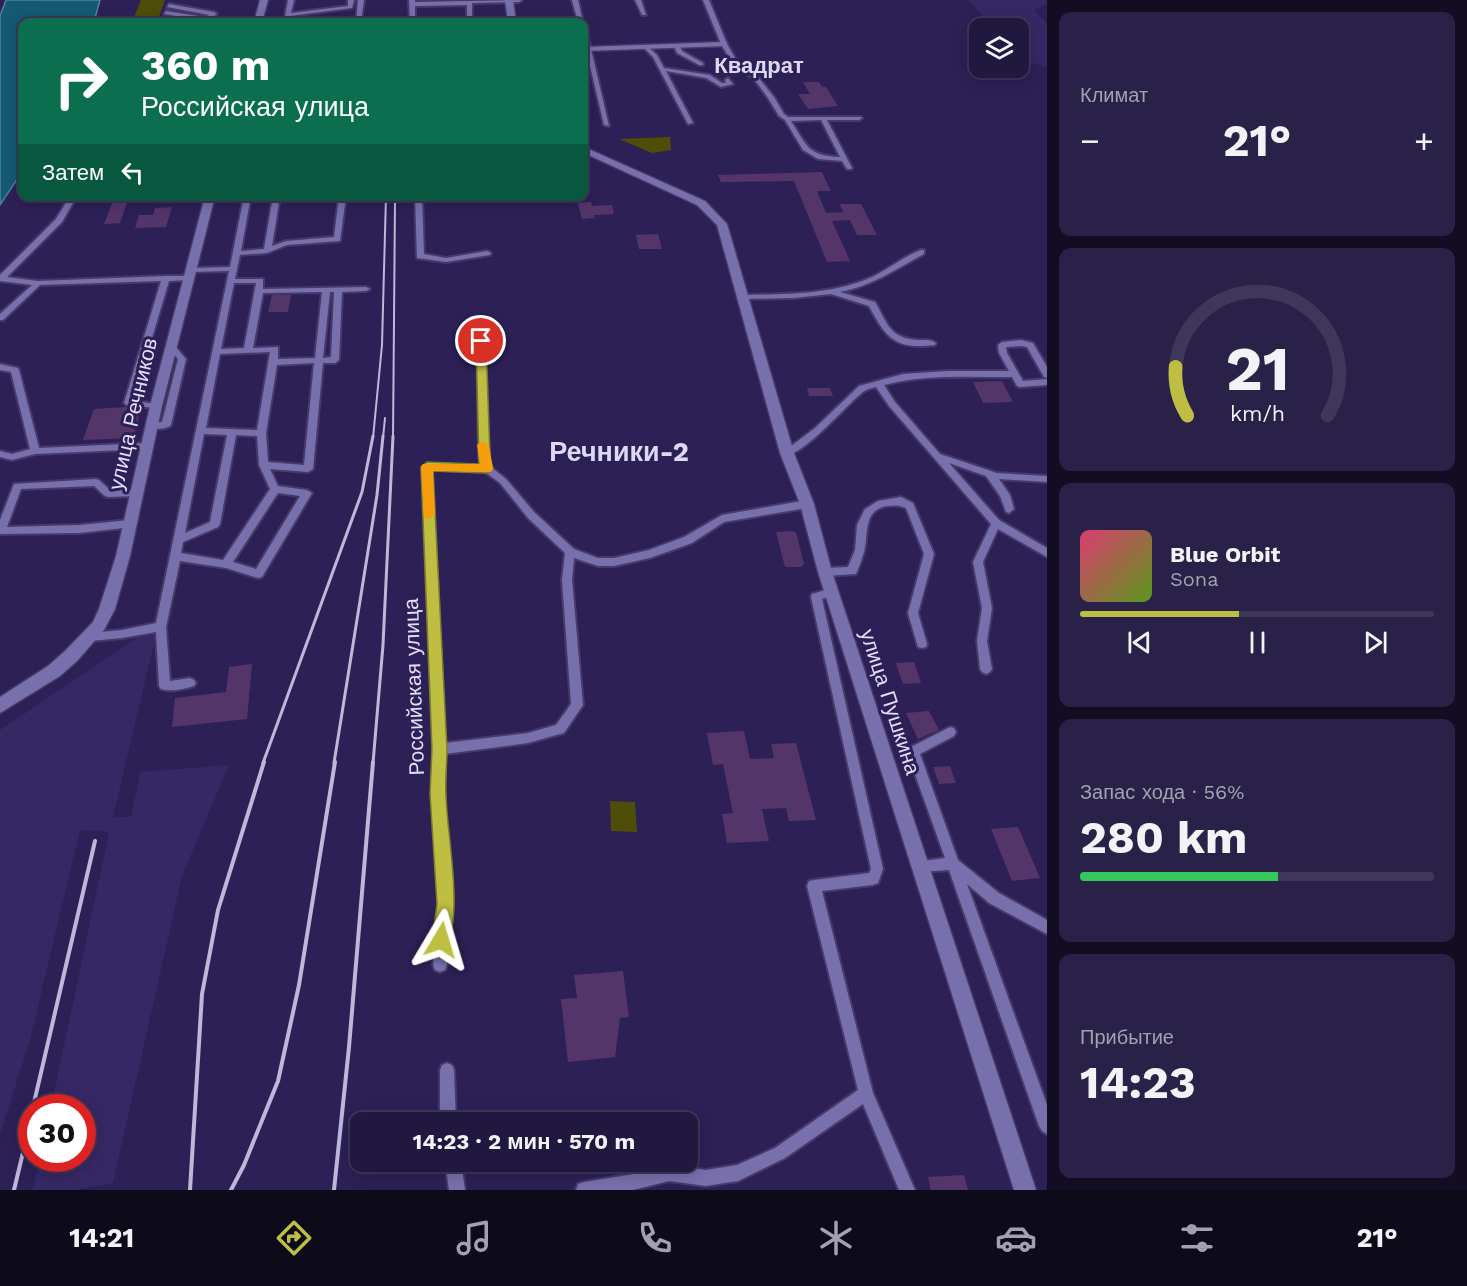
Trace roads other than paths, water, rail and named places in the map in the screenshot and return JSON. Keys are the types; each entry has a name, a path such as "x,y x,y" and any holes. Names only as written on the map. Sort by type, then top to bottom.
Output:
{"main road":[{"path":"259,18 264,0"},
{"path":"509,0 511,18"},
{"path":"588,49 646,47 678,49 724,44"},
{"name":"улица Пушкина","path":"588,152 701,203 722,224 787,453 807,504 825,572 1025,1190"},
{"name":"улица Речников","path":"0,706 54,671 90,637 99,626 107,609 151,425 209,201"}],"street":[{"path":"287,18 291,0"},
{"path":"287,15 350,7 351,0"},
{"path":"359,18 361,0"},
{"path":"412,18 412,2 519,0"},
{"path":"575,0 580,18"},
{"path":"638,0 644,14"},
{"path":"706,0 724,44 736,64 756,78 781,115 787,119 805,149 820,158 845,159"},
{"path":"469,1 470,18"},
{"path":"169,6 214,14 208,18"},
{"path":"169,6 204,18"},
{"path":"646,47 655,56 690,123"},
{"path":"669,55 678,49 701,64"},
{"path":"588,59 607,125"},
{"path":"662,69 708,76 721,85 730,84 728,80"},
{"path":"823,118 849,168"},
{"path":"787,119 859,118"},
{"path":"0,278 59,220 71,201"},
{"path":"190,683 165,686 161,627 247,201"},
{"path":"267,251 276,201"},
{"path":"237,253 267,251 286,243 337,239 342,201"},
{"path":"418,201 420,256 446,260 487,253"},
{"path":"743,297 804,295 847,289 876,278 921,252"},
{"path":"0,278 38,283 166,278 234,269"},
{"path":"156,406 128,403 166,278"},
{"path":"231,281 260,281 248,351"},
{"path":"0,318 38,283"},
{"path":"259,291 366,289"},
{"path":"264,465 308,469 326,290"},
{"path":"273,362 334,360 338,290"},
{"path":"829,292 872,303 888,334 899,342 932,343"},
{"path":"481,341 484,458 487,469 503,481 531,515 570,552 598,562 614,562 650,554 688,540 722,519 807,504"},
{"path":"1047,375 1030,345 1004,343 1001,348 1020,384 1047,382"},
{"path":"151,425 165,425 168,414 182,359 171,347"},
{"path":"217,352 275,349 261,433 264,465 275,489"},
{"path":"0,367 15,370 36,451"},
{"path":"787,453 818,430 862,388 903,377 1014,374"},
{"path":"878,383 892,404 996,523 1047,553"},
{"path":"201,431 261,433"},
{"path":"179,540 214,524 232,432"},
{"path":"0,460 36,451 146,446"},
{"path":"0,454 12,457"},
{"path":"937,456 990,474 1026,479 1047,479"},
{"name":"Российская улица","path":"440,965 446,904 438,794 439,749 427,467 487,469"},
{"path":"990,474 1005,495 1010,509"},
{"path":"129,524 80,530 0,531 17,486 96,482 108,494 136,493"},
{"path":"175,556 226,564 258,574 307,493 275,489"},
{"path":"226,564 275,489"},
{"path":"825,572 852,571 860,550 862,525 868,512 881,503 901,501 910,506 929,554 913,613 922,644"},
{"path":"986,669 982,641 987,608 978,562 996,523"},
{"path":"439,749 528,738 560,729 577,705 567,580 570,552"},
{"path":"832,592 816,597 877,869 873,879 814,886 866,1093 907,1190"},
{"path":"90,637 161,627"},
{"path":"950,732 913,752 1047,1126"},
{"path":"920,866 953,864 993,898 1047,927"},
{"path":"447,1070 447,1112"},
{"path":"584,1190 640,1181 669,1173 706,1178 738,1173 780,1153 866,1093"},
{"path":"455,1172 457,1190"}],"water":[{"path":"6,0 100,0 95,18 18,18 18,178 0,205 0,16"}],"railway":[{"path":"373,438 382,345 386,201"},
{"path":"393,438 395,202"},
{"path":"383,438 385,418"},
{"path":"263,763 362,492 373,436"},
{"path":"334,763 377,495 383,436"},
{"path":"373,763 383,645 393,436"},
{"path":"190,1190 202,994 218,910 264,762"},
{"path":"231,1190 244,1165 278,1081 299,985 335,762"},
{"path":"334,1190 349,1047 373,762"},
{"path":"36,1094 95,841"},
{"path":"14,1190 18,1172"}],"district":[{"name":"Квадрат","path":"759,65"},
{"name":"Речники-2","path":"619,452"}]}
